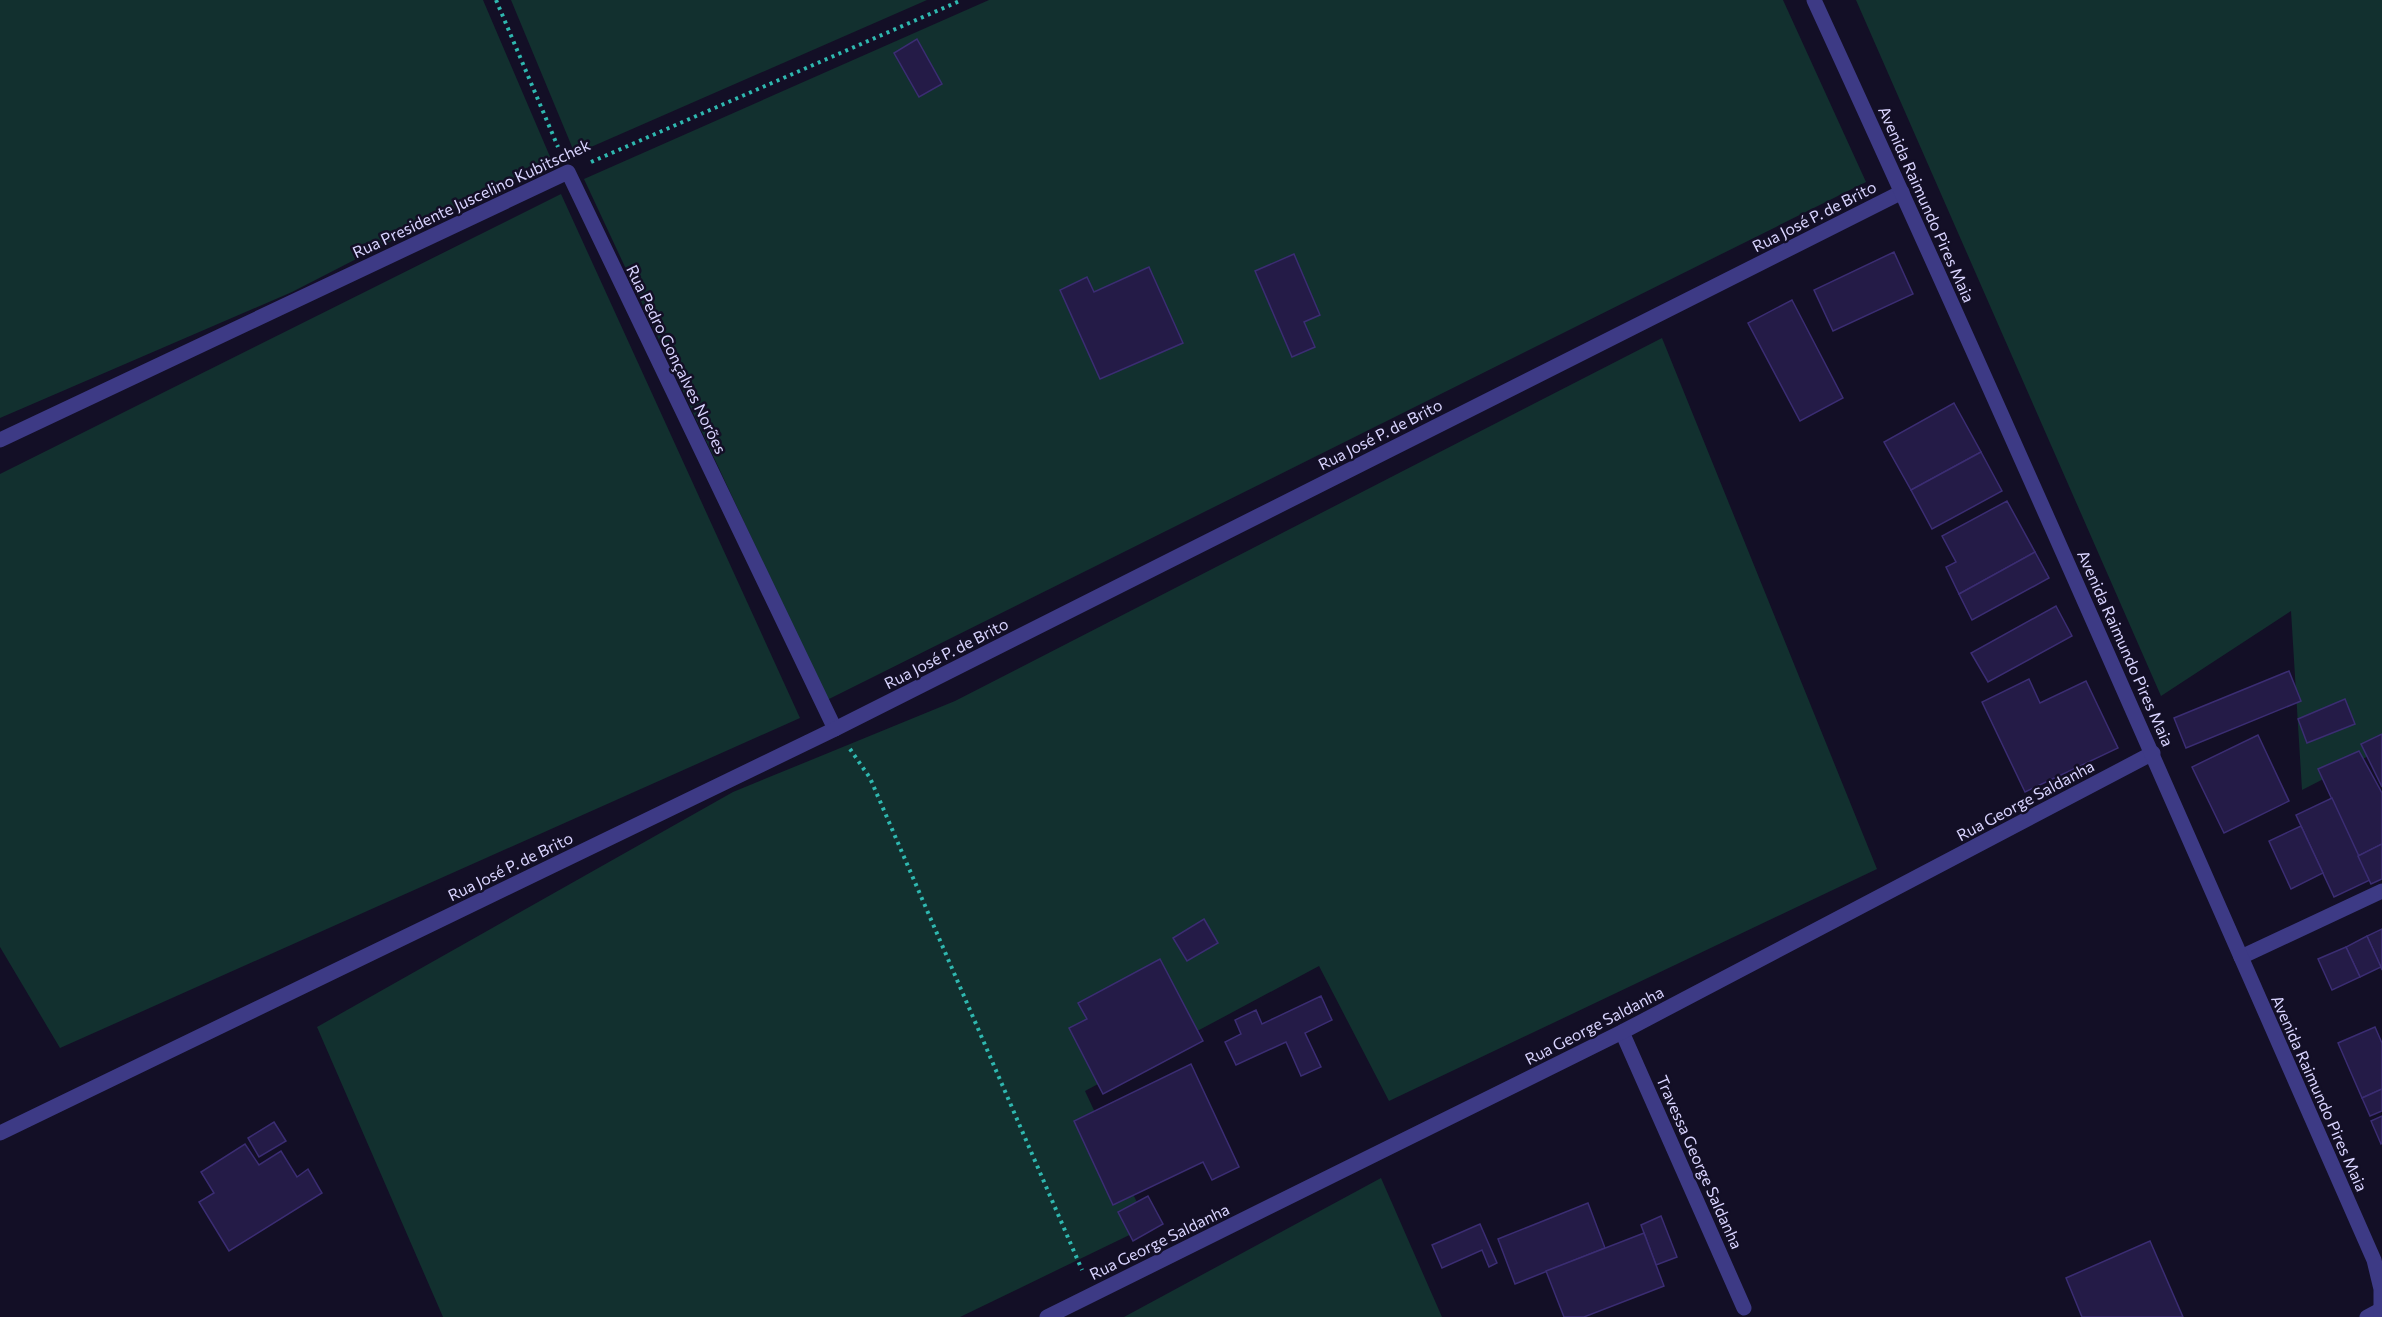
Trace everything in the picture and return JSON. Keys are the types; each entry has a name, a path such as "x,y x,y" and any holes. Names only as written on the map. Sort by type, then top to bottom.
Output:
{"street":[{"name":"Avenida Raimundo Pires Maia","path":"1814,0 2153,753 2374,1260 2381,1289 2381,1312"},
{"name":"Rua Presidente Juscelino Kubitschek","path":"0,440 568,172"},
{"name":"Rua Pedro Gonçalves Norões","path":"568,172 835,729"},
{"name":"Rua José P. de Brito","path":"0,1133 835,729 1902,192"},
{"name":"Rua George Saldanha","path":"1047,1317 1622,1032 2153,753"},
{"path":"2241,957 2382,891"},
{"name":"Travessa George Saldanha","path":"1622,1032 1744,1308"},
{"path":"2367,1317 2381,1312"}],"path":[{"path":"496,0 568,172"},
{"name":"Rua Presidente Juscelino Kubitschek","path":"568,172 962,0"},
{"path":"835,729 870,778 1092,1294"}],"green space":[{"path":"0,0 483,0 551,159 292,292 0,418"},
{"path":"511,0 927,0 575,154"},
{"path":"989,0 1783,0 1866,182 827,700 584,179"},
{"path":"1856,0 2382,0 2382,749 2302,790 2291,611 2161,696"},
{"path":"561,194 800,718 60,1048 0,947 0,474"},
{"path":"1662,338 1877,869 1389,1101 1319,966 1085,1091 1148,1226 960,1317 443,1317 317,1027 733,792 955,701"},
{"path":"1381,1178 1442,1317 1124,1317"}],"building":[{"path":"917,39 942,84 919,97 894,53"},
{"path":"1894,252 1913,294 1833,331 1814,290"},
{"path":"1294,254 1320,315 1304,322 1315,347 1292,357 1255,271"},
{"path":"1149,267 1183,343 1100,379 1060,290 1087,277 1094,292"},
{"path":"1792,300 1843,398 1800,421 1748,323"},
{"path":"1954,403 1981,452 1911,490 1884,442"},
{"path":"1981,452 2002,491 1932,529 1911,490"},
{"path":"2007,501 2035,552 1959,594 1946,567 1956,562 1942,536"},
{"path":"2035,552 2049,578 1972,620 1959,594"},
{"path":"2056,606 2072,636 1988,682 1971,653"},
{"path":"2289,671 2301,701 2186,748 2174,718"},
{"path":"2029,679 2040,703 2086,681 2118,748 2025,792 1982,702"},
{"path":"2345,699 2355,724 2307,743 2298,719"},
{"path":"2382,734 2382,787 2361,744"},
{"path":"2258,735 2289,801 2224,833 2192,767"},
{"path":"2359,751 2382,793 2382,844 2358,856 2318,769"},
{"path":"2332,798 2370,880 2334,897 2296,815"},
{"path":"2301,826 2323,873 2291,889 2269,841"},
{"path":"2382,844 2382,879 2371,884 2358,856"},
{"path":"1204,919 1218,943 1187,961 1173,938"},
{"path":"2382,929 2382,970 2367,936"},
{"path":"2367,936 2381,967 2360,977 2346,947"},
{"path":"2346,947 2360,977 2332,990 2318,959"},
{"path":"1160,959 1203,1041 1103,1094 1069,1028 1087,1019 1078,1003"},
{"path":"1321,996 1332,1020 1305,1033 1321,1067 1301,1076 1286,1042 1236,1065 1225,1042 1241,1034 1235,1020 1256,1010 1262,1024"},
{"path":"2375,1027 2382,1043 2382,1089 2362,1098 2338,1043"},
{"path":"1191,1064 1239,1167 1212,1180 1203,1162 1113,1205 1074,1121"},
{"path":"2382,1089 2382,1111 2370,1116 2362,1098"},
{"path":"2382,1116 2382,1143 2381,1144 2371,1121"},
{"path":"274,1122 286,1141 259,1157 248,1138"},
{"path":"245,1144 259,1165 281,1151 297,1177 308,1169 322,1193 229,1251 199,1202 214,1193 201,1172"},
{"path":"1148,1196 1163,1224 1133,1241 1118,1212"},
{"path":"1588,1203 1605,1248 1515,1284 1498,1239"},
{"path":"1661,1216 1677,1257 1656,1265 1641,1225"},
{"path":"1480,1224 1497,1263 1489,1267 1482,1250 1442,1268 1432,1245"},
{"path":"1644,1233 1664,1286 1584,1317 1564,1317 1546,1271"},
{"path":"2150,1241 2183,1317 2082,1317 2066,1278"}]}
